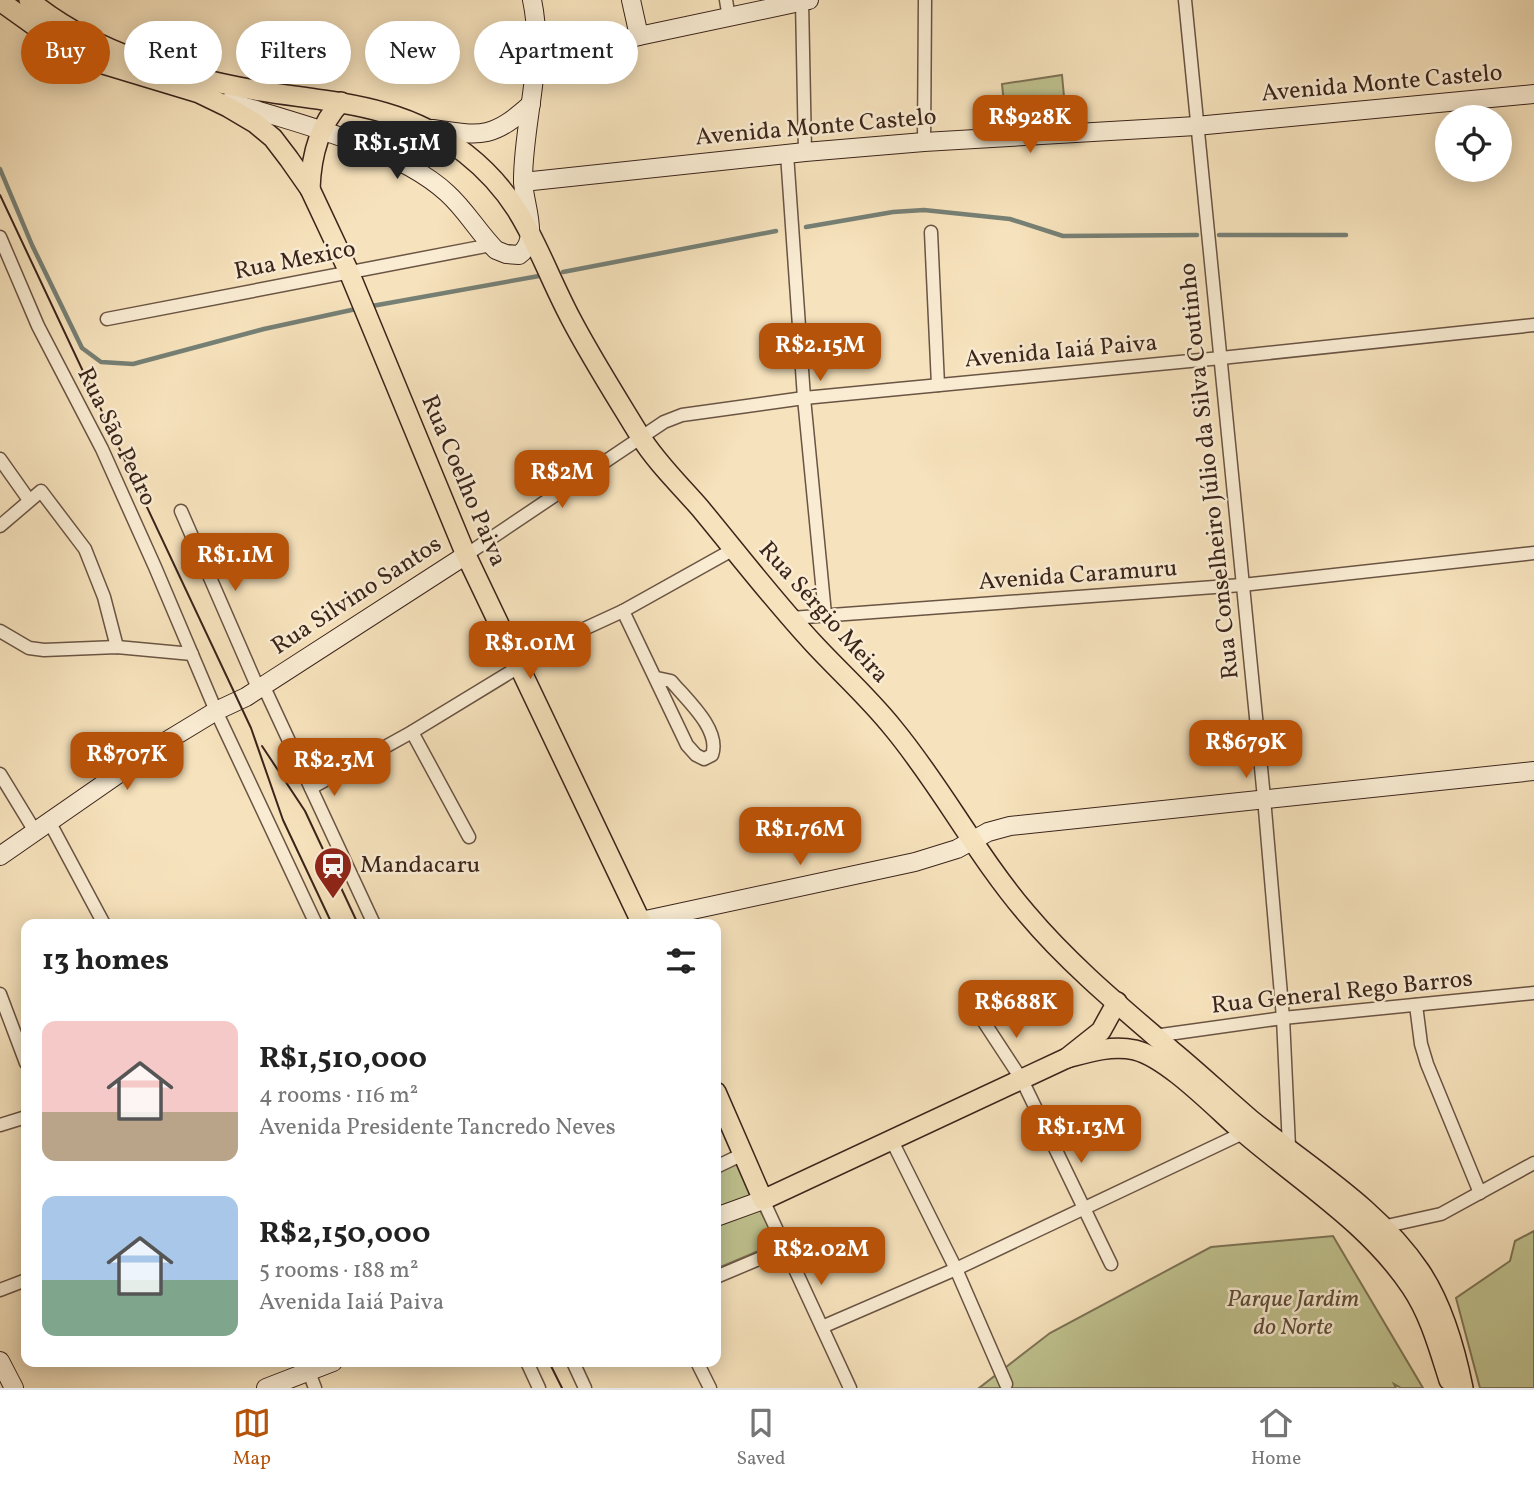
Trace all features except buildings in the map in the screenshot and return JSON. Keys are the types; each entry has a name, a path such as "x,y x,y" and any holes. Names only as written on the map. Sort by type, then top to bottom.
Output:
{"main road":[{"name":"Rua Sérgio Meira","path":"29,0 75,32 144,62 259,90 379,110 432,130 486,169 509,195 531,230 571,319 640,437 791,618 890,724 925,768 971,840 1034,922 1062,953 1253,1121 1289,1147 1382,1227 1408,1254 1436,1299 1452,1343 1455,1386"},
{"name":"Rua Coelho Paiva","path":"0,1 56,41 103,64 199,93 255,123 273,138 310,189 349,272 466,555 521,667 635,919"},
{"path":"310,189 314,155 334,109 341,102"},
{"path":"1067,1058 1101,1031 1117,1002"},
{"path":"721,1103 763,1200 1067,1058 1108,1048 1137,1051 1153,1058 1181,1078 1352,1221 1387,1255 1413,1289 1434,1332 1455,1386"}],"street":[{"path":"532,0 536,21"},
{"path":"631,0 639,36 805,1 805,152"},
{"path":"726,0 729,18"},
{"path":"924,142 925,0"},
{"name":"Rua Conselheiro Júlio da Silva Coutinho","path":"1185,0 1264,798 1283,1018 1289,1147"},
{"path":"199,93 323,131 402,162 425,176 460,206 491,245 506,254 519,255 529,244 531,230 523,182 534,84"},
{"name":"Avenida Monte Castelo","path":"523,182 805,152 1196,126 1534,94"},
{"path":"432,130 467,134 493,132 513,120 531,104"},
{"path":"787,155 804,398 825,614"},
{"path":"931,232 938,385"},
{"name":"Rua São Pedro","path":"0,237 38,326 107,461 216,711 314,919"},
{"name":"Rua Mexico","path":"107,319 491,245"},
{"name":"Avenida Iaiá Paiva","path":"640,437 664,422 682,415 804,398 1534,325"},
{"name":"Rua Silvino Santos","path":"0,856 160,745 261,687 466,555 640,437"},
{"path":"0,459 29,499"},
{"path":"0,526 41,491 85,549 104,597 117,647"},
{"name":"Rua São Pedro","path":"180,511 372,919"},
{"path":"311,788 412,732 573,634 623,611 734,549"},
{"name":"Avenida Caramuru","path":"791,618 1242,585 1534,553"},
{"path":"623,611 687,745 704,759 712,755 715,747 710,729 671,681 657,678"},
{"path":"0,631 29,648 44,650 117,647 192,654"},
{"path":"412,732 469,837"},
{"path":"655,919 915,862 957,849 988,832 1010,825 1534,771"},
{"path":"0,774 43,828 101,919"},
{"name":"Rua General Rego Barros","path":"1154,1036 1283,1018 1534,993"},
{"path":"0,995 21,1050"},
{"path":"1416,1005 1421,1044 1427,1064 1480,1193"},
{"path":"982,1019 1022,1080 1111,1264"},
{"path":"0,1125 21,1119"},
{"path":"821,1327 956,1269 1244,1133"},
{"path":"892,1141 956,1269 1006,1384"},
{"path":"721,1165 743,1154"},
{"path":"1382,1227 1441,1214 1534,1163"},
{"path":"721,1215 763,1200 850,1388"},
{"path":"721,1275 785,1248"},
{"path":"0,1290 21,1282"},
{"path":"0,1361 14,1388"},
{"path":"529,1367 539,1388"},
{"path":"575,1367 585,1388"},
{"path":"700,1367 710,1388"},
{"path":"266,1388 309,1374"}],"green space":[{"path":"1062,75 1066,118 1006,124 1002,84"},
{"path":"741,1160 754,1195 721,1208 721,1170"},
{"path":"759,1208 777,1243 721,1267 721,1222"},
{"path":"1534,1231 1534,1388 1480,1388 1456,1298 1510,1261 1515,1241"},
{"name":"Parque Jardim do Norte","path":"1333,1236 1423,1388 1401,1388 1394,1384 1396,1388 979,1388 1050,1333 1211,1247"}],"waterway":[{"path":"0,169 32,245 82,348 101,362 133,364 264,329 356,309"},
{"path":"806,227 893,212 924,210 1010,219 1063,236 1197,235"},
{"path":"563,272 776,231"},
{"path":"1219,235 1346,235"},
{"path":"372,306 539,276"}],"tram line":[{"path":"0,195 251,728 283,820 330,919"},
{"path":"262,746 305,811 356,919"},
{"path":"552,1367 562,1388"}],"place":[{"name":"Mandacaru","path":"333,900"}]}
